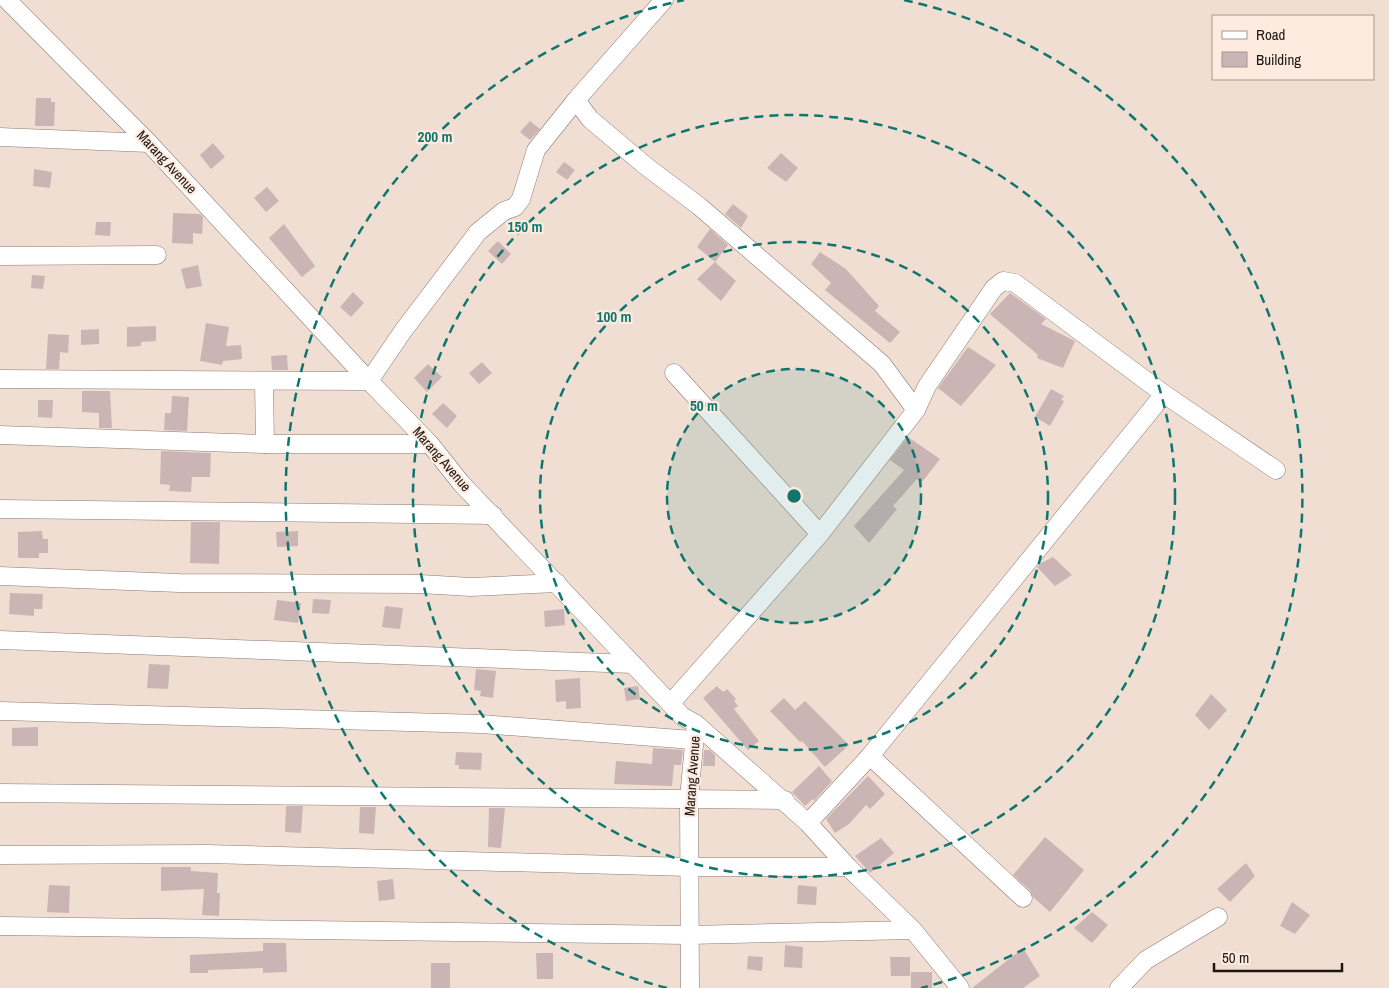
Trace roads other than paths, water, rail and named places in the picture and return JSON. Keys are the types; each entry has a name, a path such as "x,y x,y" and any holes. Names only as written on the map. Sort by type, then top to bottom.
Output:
{"street":[{"name":"Marang Avenue","path":"7,0 149,143 369,382 430,444 462,483 671,704 694,732 689,798 690,988"},
{"path":"0,379 369,382 478,232 504,211 515,207 521,199 536,150 576,100 664,0"},
{"path":"576,100 590,119 647,167 699,206 882,364 916,410"},
{"path":"0,137 149,143"},
{"path":"0,256 158,255"},
{"path":"671,704 820,534 916,410 927,386 994,288 1003,281 1015,283 1164,394 1276,470"},
{"path":"674,373 820,534"},
{"path":"264,382 265,444"},
{"path":"808,823 870,756 1164,394"},
{"path":"0,435 265,444 430,444"},
{"path":"0,509 493,515"},
{"path":"0,576 179,583 471,586 557,583"},
{"path":"0,640 633,664"},
{"path":"0,711 480,724 694,732 785,800 848,867 913,930 960,988"},
{"path":"870,756 1023,898"},
{"path":"0,793 785,800"},
{"path":"0,855 207,854 689,867 848,867"},
{"path":"1120,988 1146,960 1218,917"},
{"path":"0,926 689,935 913,930"}]}
